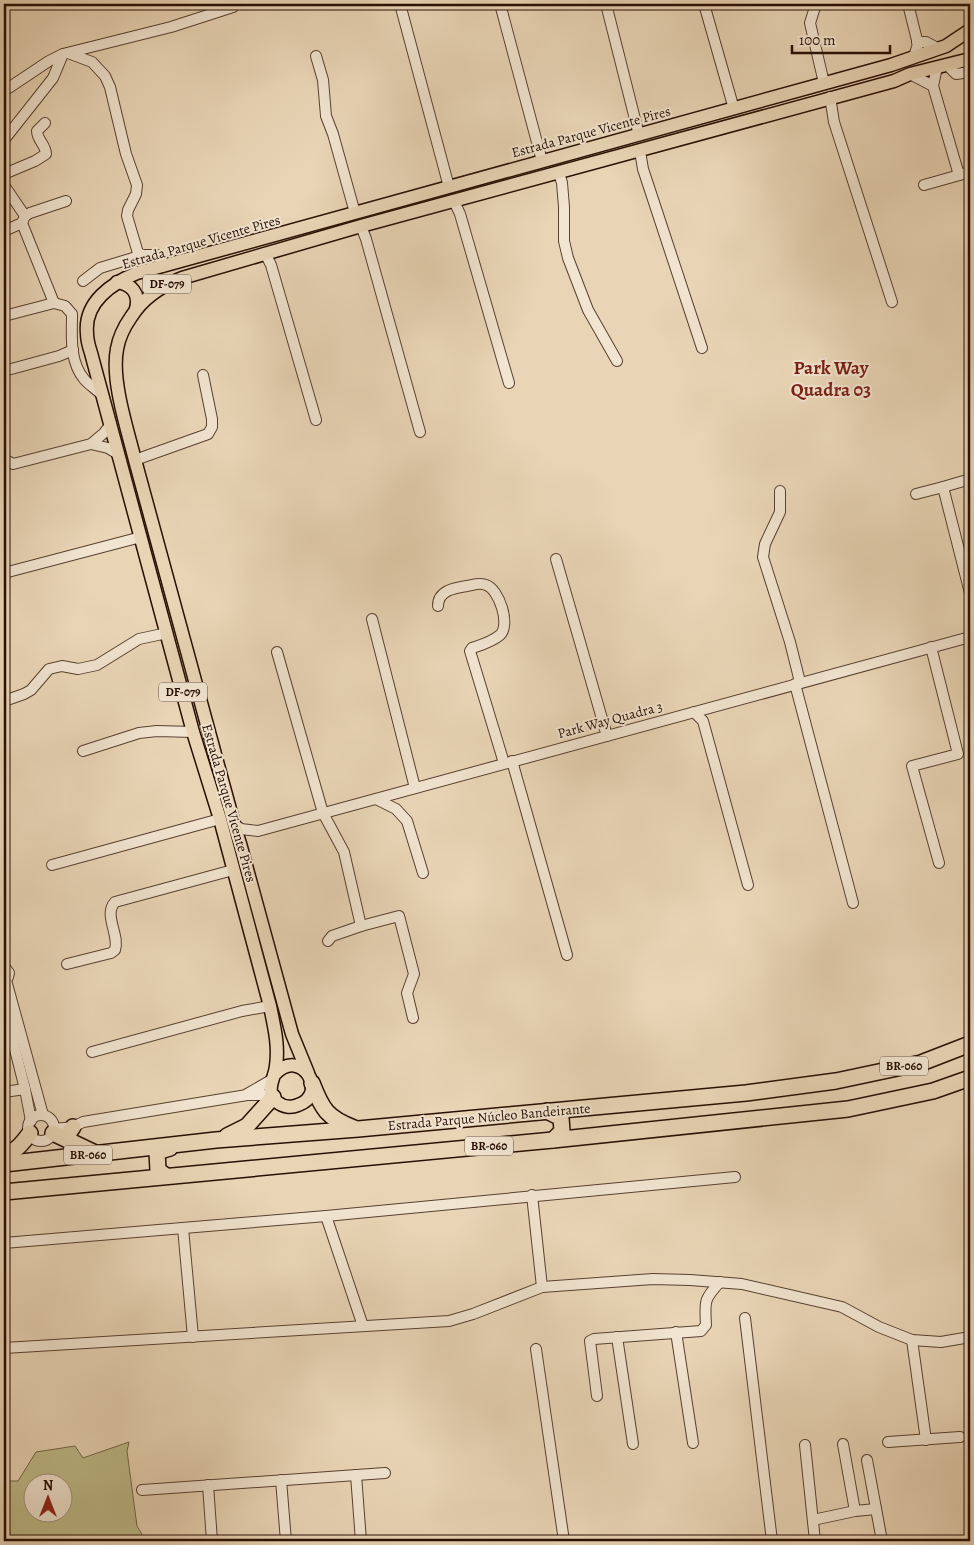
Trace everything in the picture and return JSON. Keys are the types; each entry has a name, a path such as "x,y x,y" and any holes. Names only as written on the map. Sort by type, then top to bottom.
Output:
{"highway":[{"name":"Estrada Parque Núcleo Bandeirante","path":"4,1164 216,1140 358,1129 746,1093 836,1081 921,1063 970,1044"},
{"path":"310,1078 327,1113 341,1123 358,1129"},
{"name":"Estrada Parque Núcleo Bandeirante","path":"4,1192 554,1140 848,1109 933,1091 970,1078"},
{"path":"216,1140 236,1133 248,1126 272,1096"},
{"path":"547,1111 561,1118 562,1131 554,1140"},
{"path":"71,1143 68,1134 78,1124"},
{"path":"4,1156 20,1146 30,1127"},
{"path":"53,1128 71,1143 96,1154"},
{"path":"166,1176 158,1170 157,1152 173,1146"}],"main road":[{"name":"Estrada Parque Vicente Pires","path":"272,1096 270,1085 274,1076 278,1054 270,1006 220,819 174,662 86,333 88,321 98,299 106,289 117,282 137,274 891,65 939,49 970,30"},
{"name":"Estrada Parque Vicente Pires","path":"310,1078 292,1034 134,460 118,385 116,350 123,330 136,309 150,295 171,282 265,253 970,59"},
{"path":"117,282 134,290 138,303 136,309"},
{"path":"91,353 101,356 116,350"},
{"path":"174,662 182,655 188,657"},
{"path":"272,1096 277,1102 286,1106 300,1104 309,1098 312,1088 310,1078 304,1069 294,1065 284,1067 274,1076"}],"street":[{"path":"4,91 49,61 66,54 171,27 233,7 236,4"},
{"path":"400,4 449,187"},
{"path":"500,4 542,161"},
{"path":"606,4 639,135"},
{"path":"704,4 734,109"},
{"path":"816,4 810,22 824,83"},
{"path":"908,4 918,44 914,57"},
{"path":"917,42 926,42 939,49"},
{"path":"4,140 53,78 66,54"},
{"path":"66,54 92,62 105,76 110,87 126,154 137,185 136,194 128,210 128,222 138,252 143,255"},
{"path":"316,56 323,80 326,116 356,213"},
{"path":"959,175 933,86 942,66 956,74 970,72"},
{"path":"910,74 933,86"},
{"path":"830,97 834,122 892,302"},
{"path":"4,174 35,161 46,154 37,135 37,131 45,123"},
{"path":"640,151 644,169 702,348"},
{"path":"924,185 970,172"},
{"path":"559,173 562,183 564,207 564,241 568,258 588,310 617,361"},
{"path":"4,185 24,220 54,303"},
{"path":"4,232 24,220 30,213 66,201"},
{"path":"454,201 460,214 509,383"},
{"path":"361,226 420,432"},
{"path":"265,253 271,265 316,420"},
{"path":"83,281 100,268 143,255 157,255 160,257 162,268"},
{"path":"4,316 54,303 65,306 72,314 74,359 84,378 102,395"},
{"path":"4,371 59,356 73,350"},
{"path":"134,460 208,434 211,430 212,419 203,375"},
{"path":"4,460 13,464 91,444 104,434 110,424"},
{"path":"91,444 108,448 118,454"},
{"path":"916,494 967,480"},
{"path":"943,487 970,594"},
{"path":"780,491 780,512 764,544 763,557 790,642 798,683 853,903"},
{"path":"4,573 140,537"},
{"path":"556,558 608,736"},
{"path":"438,606 438,601 442,595 449,590 479,583 494,589 499,598 503,609 503,632 472,648 470,651 508,762 567,955"},
{"path":"372,619 415,788"},
{"path":"4,701 31,690 49,669 62,666 78,669 97,665 139,639 167,633"},
{"name":"Park Way Quadra 3","path":"241,847 246,840 258,831 970,637"},
{"path":"931,647 958,754 912,766 939,863"},
{"path":"277,652 323,813 344,852 361,926"},
{"path":"703,722 706,708"},
{"path":"694,712 703,722 748,885"},
{"path":"83,752 140,734 157,731 194,732"},
{"path":"376,799 396,809 407,821 423,873"},
{"path":"52,865 220,819"},
{"path":"234,824 241,829 258,831"},
{"path":"67,964 115,950 117,940 110,913 114,902 233,870"},
{"path":"328,941 332,936 399,916 414,974 407,993 414,1018"},
{"path":"4,966 8,973 5,981 43,1115 53,1128"},
{"path":"4,1006 26,1089 30,1127 35,1139 42,1140 48,1138 53,1128"},
{"path":"92,1052 242,1011 270,1006"},
{"path":"246,1095 274,1076"},
{"path":"4,1092 26,1089"},
{"path":"53,1128 246,1095 272,1096"},
{"path":"30,1127 36,1117 43,1115"},
{"path":"4,1243 326,1216 532,1195 735,1178"},
{"path":"532,1195 542,1287"},
{"path":"326,1216 363,1326"},
{"path":"183,1228 193,1337"},
{"path":"4,1348 449,1321 473,1314 542,1287 653,1279 742,1284 842,1307 879,1327 912,1340 941,1342 970,1336"},
{"path":"597,1396 590,1341 594,1338 701,1330 706,1325 705,1300 720,1282"},
{"path":"746,1318 772,1541"},
{"path":"676,1332 693,1443"},
{"path":"617,1337 633,1444"},
{"path":"912,1340 926,1440"},
{"path":"536,1349 564,1541"},
{"path":"888,1442 960,1437"},
{"path":"805,1444 815,1541"},
{"path":"843,1444 855,1511"},
{"path":"867,1460 882,1541"},
{"path":"142,1490 385,1473"},
{"path":"356,1475 361,1541"},
{"path":"281,1480 286,1541"},
{"path":"208,1485 212,1541"},
{"path":"813,1520 855,1511 876,1509"}],"shaded area":[{"path":"129,1442 127,1451 137,1526 146,1541 4,1541 4,1481 18,1481 22,1475 22,1522 72,1522 72,1472 24,1472 36,1452 75,1446 83,1458"}],"district":[{"name":"Park Way Quadra 03","path":"831,379"}]}
